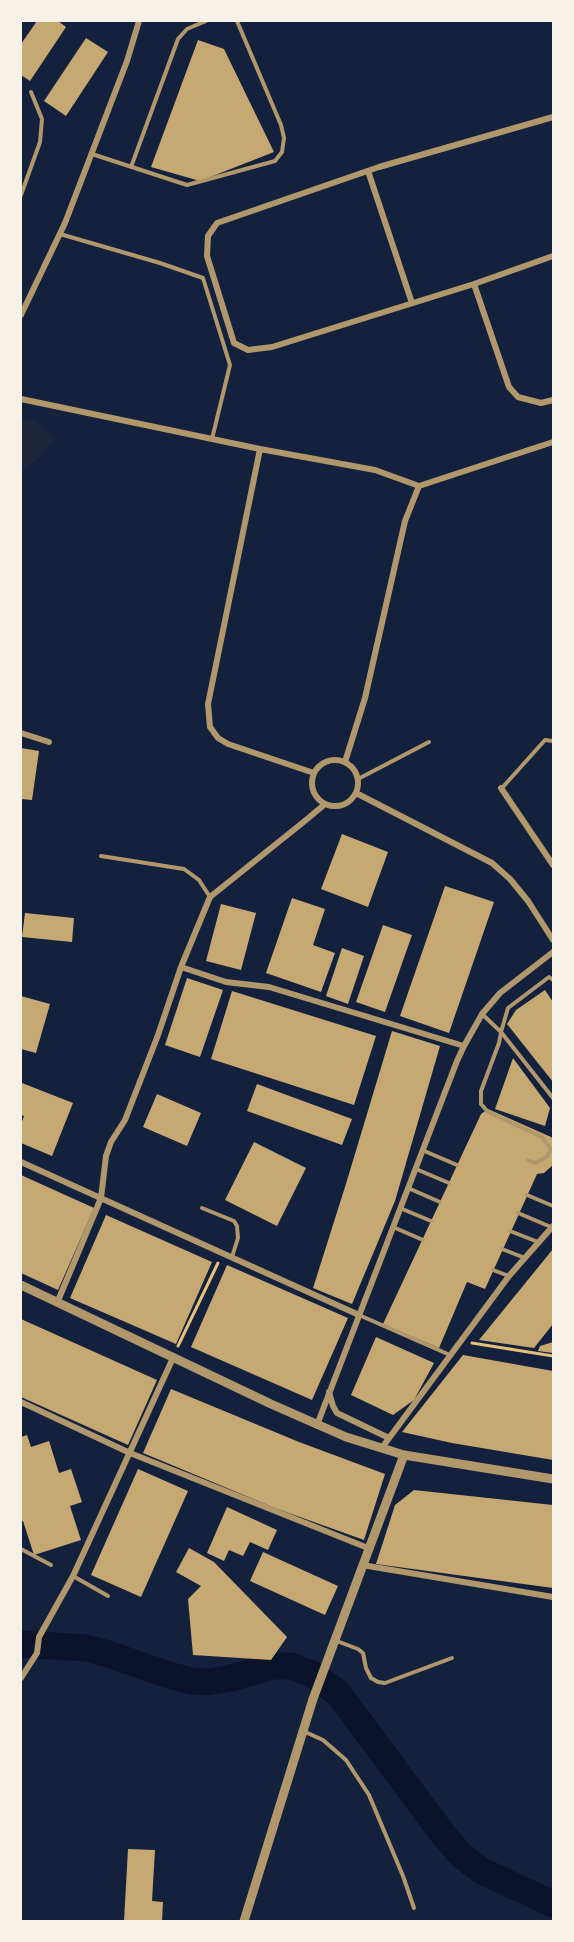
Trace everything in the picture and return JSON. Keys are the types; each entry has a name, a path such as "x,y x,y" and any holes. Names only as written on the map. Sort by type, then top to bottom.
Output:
{"street":[{"path":"21,315 60,234 127,61 139,21"},
{"path":"553,117 368,171 217,224 208,236 207,256 234,343 248,350 272,347 474,284 553,256"},
{"path":"368,171 412,303"},
{"path":"474,284 509,387 518,397 541,404 553,400"},
{"path":"21,399 260,449 375,470 419,486 553,442"},
{"path":"260,449 208,704 210,727 218,738 228,744 314,773"},
{"path":"345,762 365,698 405,521 419,486"},
{"path":"21,733 49,742"},
{"path":"331,760 345,762 356,772 358,779 356,793 346,804 332,806 325,804 319,800 312,787 314,773 324,762 331,760"},
{"path":"501,788 553,865"},
{"path":"356,793 492,862 528,901 553,940"},
{"path":"57,1302 101,1198 106,1156 111,1142 125,1120 181,967 210,897 325,804"},
{"path":"317,1425 464,1046 482,1014 500,993 553,952"},
{"path":"181,967 226,982 269,987 464,1046"},
{"path":"21,1162 359,1315"},
{"path":"381,1449 509,1276 553,1227"},
{"path":"21,1285 346,1437 404,1455 553,1479"},
{"path":"21,1678 37,1653 39,1638 73,1576 173,1358"},
{"path":"329,1391 337,1413 389,1438"},
{"path":"21,1402 130,1453 368,1548"},
{"path":"244,1921 302,1731 404,1455"},
{"path":"362,1565 553,1597"}],"lane":[{"path":"131,167 178,39 188,29 206,21"},
{"path":"91,154 187,185 274,161 282,152 284,138 281,125 237,21"},
{"path":"21,195 40,142 42,119 32,92"},
{"path":"60,234 203,278 230,365 212,439"},
{"path":"501,788 545,740 553,741"},
{"path":"358,779 429,742"},
{"path":"101,856 184,869 199,880 210,897"},
{"path":"528,1161 535,1163 547,1157 551,1149 542,1137 488,1112 481,1104 481,1091 499,1043 508,1008 549,977 553,980"},
{"path":"482,1014 501,1032 553,1098"},
{"path":"422,1150 457,1165"},
{"path":"416,1169 449,1183"},
{"path":"408,1188 440,1202"},
{"path":"527,1195 553,1206"},
{"path":"202,1208 234,1221 237,1226 238,1238 231,1257"},
{"path":"400,1208 431,1221"},
{"path":"518,1213 553,1227"},
{"path":"393,1227 423,1240"},
{"path":"510,1231 539,1243"},
{"path":"502,1249 525,1258"},
{"path":"493,1270 509,1276"},
{"path":"359,1315 450,1355"},
{"path":"21,1549 51,1565"},
{"path":"73,1576 108,1596"},
{"path":"334,1640 363,1653 366,1668 372,1678 378,1682 385,1683 452,1658"},
{"path":"302,1731 323,1740 345,1760 369,1795 414,1908"}],"path":[{"path":"173,1358 223,1253"},
{"path":"460,1341 553,1356"}],"shaded area":[{"path":"21,419 34,421 55,438 39,458 21,471"}],"building":[{"path":"37,21 58,21 66,27 30,81 21,75 21,44"},
{"path":"86,38 108,52 66,116 44,101"},
{"path":"198,40 224,49 274,152 200,181 151,167"},
{"path":"21,748 39,751 32,800 21,799"},
{"path":"342,834 388,852 368,907 321,889"},
{"path":"445,886 494,902 449,1033 400,1016"},
{"path":"292,898 325,909 313,945 335,953 321,992 266,973"},
{"path":"221,904 256,913 241,970 206,961"},
{"path":"25,913 74,918 72,942 22,937"},
{"path":"383,925 412,935 385,1012 356,1002"},
{"path":"342,948 364,956 348,1004 326,996"},
{"path":"187,978 223,990 200,1057 165,1045"},
{"path":"545,990 553,1002 553,1082 507,1024 516,1010"},
{"path":"232,991 376,1036 354,1105 211,1059"},
{"path":"21,996 50,1004 36,1053 21,1049"},
{"path":"392,1031 440,1046 395,1201 352,1304 313,1288"},
{"path":"513,1058 550,1108 545,1126 495,1109"},
{"path":"22,1083 73,1103 52,1156 21,1143 21,1124 24,1116 21,1115"},
{"path":"257,1084 352,1119 342,1145 247,1111"},
{"path":"157,1094 201,1113 187,1146 143,1127"},
{"path":"488,1109 551,1137 553,1139 553,1165 544,1173 537,1174 485,1289 467,1282 439,1348 383,1324 481,1114"},
{"path":"254,1142 306,1168 277,1226 225,1200"},
{"path":"21,1175 94,1208 58,1290 21,1273"},
{"path":"106,1215 212,1262 176,1344 70,1298"},
{"path":"553,1249 553,1324 534,1348 479,1340"},
{"path":"227,1265 348,1318 312,1400 191,1347"},
{"path":"21,1319 157,1380 128,1445 21,1397"},
{"path":"376,1337 434,1363 414,1400 393,1415 351,1395"},
{"path":"553,1342 553,1353 538,1351 540,1346"},
{"path":"463,1355 553,1371 553,1460 402,1432"},
{"path":"171,1389 299,1442 385,1474 364,1540 275,1508 143,1453"},
{"path":"27,1435 31,1447 49,1441 59,1473 71,1469 82,1502 70,1506 81,1540 34,1555 23,1521 21,1522 21,1437"},
{"path":"138,1469 188,1491 141,1597 91,1575"},
{"path":"414,1490 553,1505 553,1588 376,1564 395,1505"},
{"path":"227,1507 277,1530 268,1550 250,1542 243,1556 229,1550 224,1561 207,1553"},
{"path":"189,1548 214,1562 287,1637 271,1660 193,1655 188,1599 201,1586 176,1572"},
{"path":"263,1552 338,1586 325,1615 250,1581"},
{"path":"128,1849 155,1850 152,1901 163,1902 162,1921 124,1921"}],"waterway":[{"path":"21,1644 86,1648 191,1681 208,1682 232,1678 272,1666 291,1666 312,1674 338,1693 442,1833 461,1855 482,1871 553,1904"}]}
